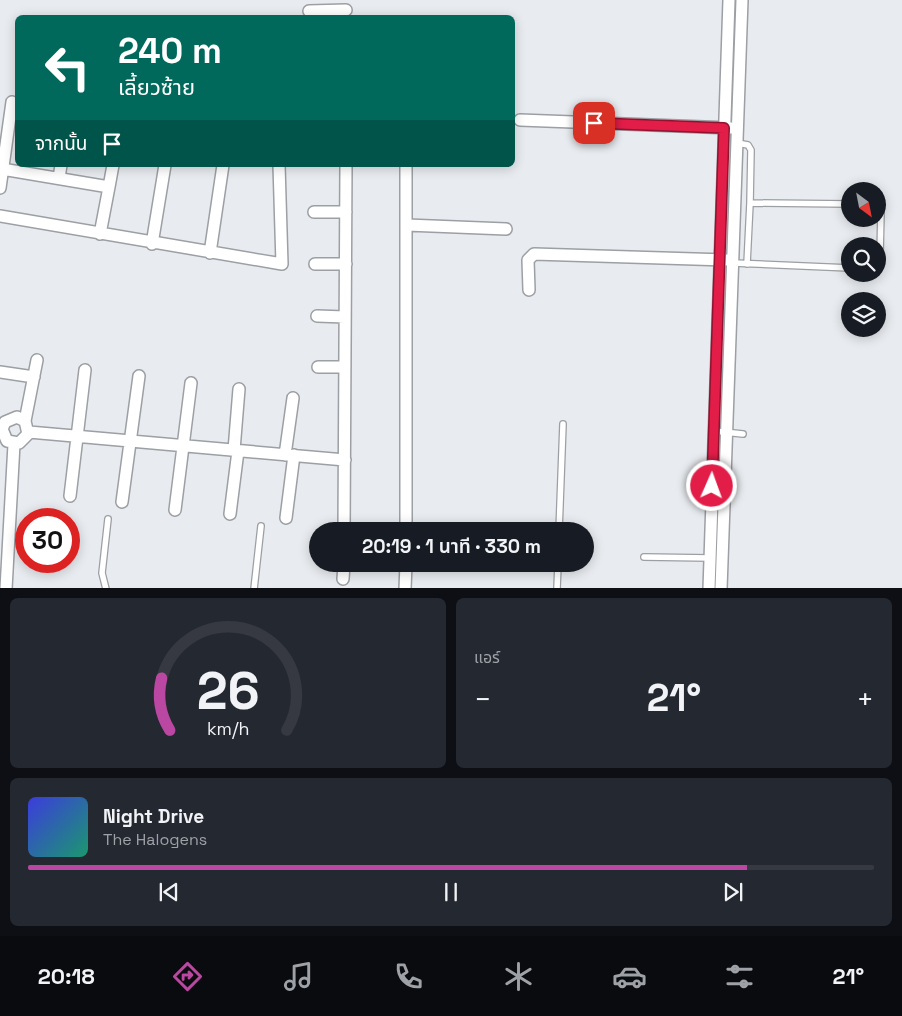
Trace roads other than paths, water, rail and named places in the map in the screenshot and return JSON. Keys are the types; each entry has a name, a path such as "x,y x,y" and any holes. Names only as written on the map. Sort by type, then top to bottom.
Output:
{"street":[{"path":"709,588 729,0"},
{"path":"721,588 742,0"},
{"path":"309,11 346,9"},
{"path":"0,188 12,102"},
{"path":"520,120 738,129"},
{"path":"59,178 61,167"},
{"path":"100,234 112,167"},
{"path":"152,244 166,167"},
{"path":"210,253 223,167"},
{"path":"0,216 152,244 282,264 278,167"},
{"path":"344,522 346,167"},
{"path":"406,167 406,522"},
{"path":"2,169 109,187"},
{"path":"314,212 346,212"},
{"path":"407,226 506,229"},
{"path":"529,290 528,260 534,254 733,262"},
{"path":"315,264 346,264"},
{"path":"317,316 346,317"},
{"path":"14,444 23,441 37,360"},
{"path":"318,367 345,367"},
{"path":"716,367 729,367"},
{"path":"70,496 85,370"},
{"path":"0,372 34,377"},
{"path":"122,502 139,376"},
{"path":"175,510 191,383"},
{"path":"230,514 239,388"},
{"path":"286,518 293,398"},
{"path":"14,444 4,437 1,429 5,422 12,417 27,426 77,436 345,460"},
{"path":"6,588 4,545 6,487 14,444"},
{"path":"713,468 726,468"},
{"path":"343,572 343,579"},
{"path":"405,588 406,572"}],"lane":[{"path":"737,143 748,145 751,150 746,264"},
{"path":"750,203 841,204"},
{"path":"733,262 841,268"},
{"path":"559,522 563,424"},
{"path":"714,431 743,434"},
{"path":"106,588 102,573 108,519"},
{"path":"254,588 261,526"},
{"path":"644,557 722,558"},
{"path":"557,588 558,572"}]}
